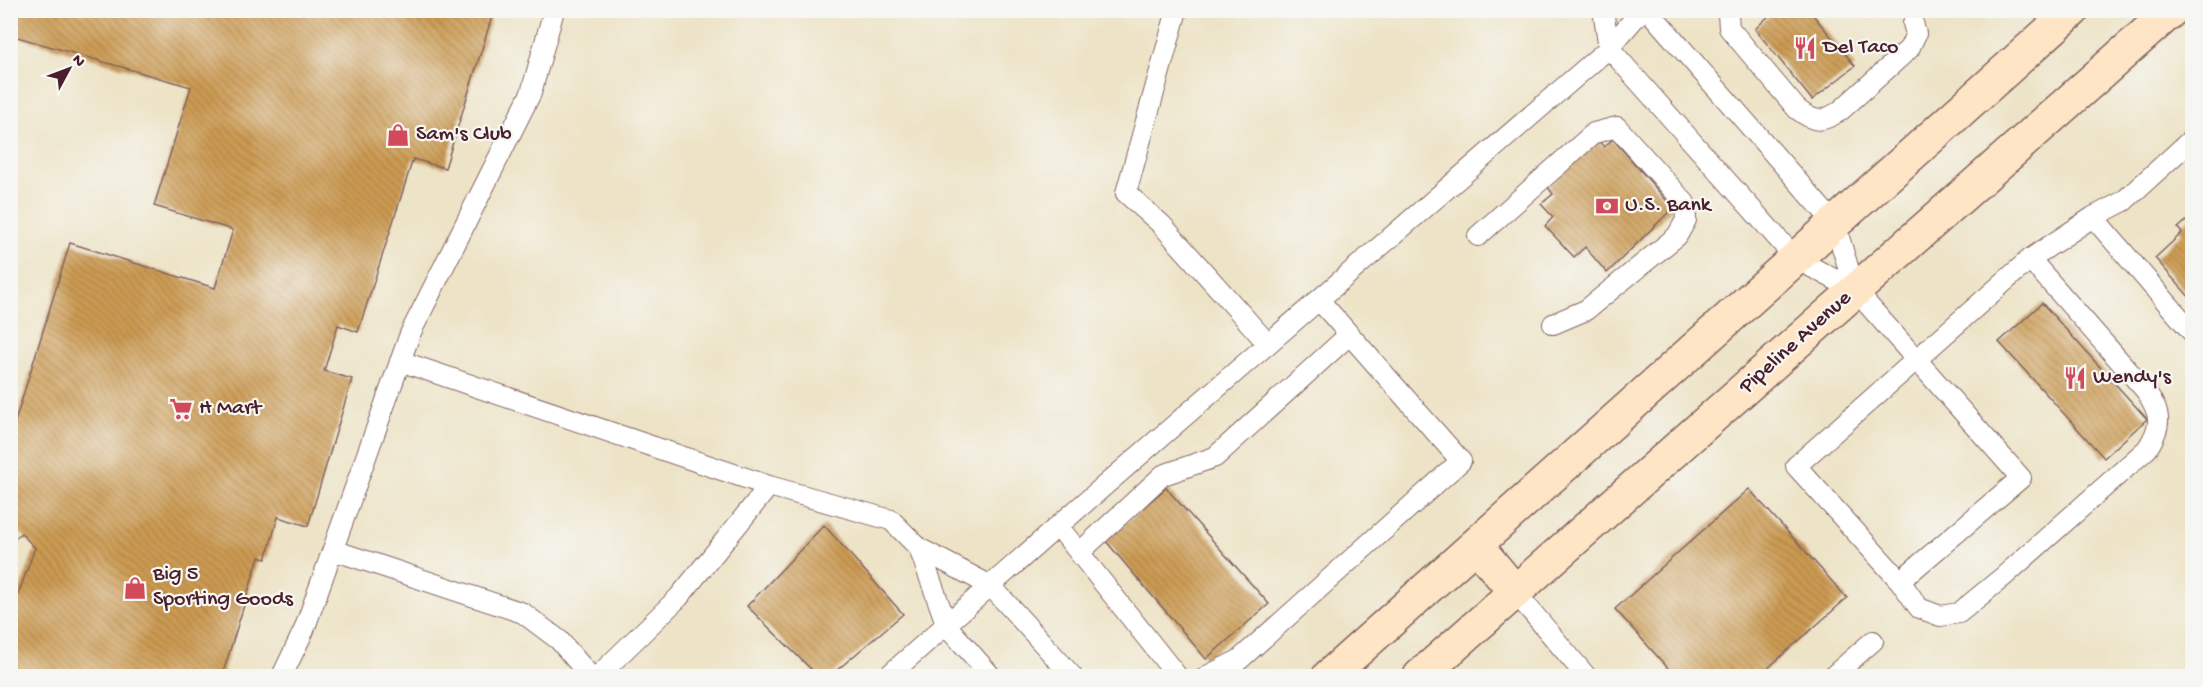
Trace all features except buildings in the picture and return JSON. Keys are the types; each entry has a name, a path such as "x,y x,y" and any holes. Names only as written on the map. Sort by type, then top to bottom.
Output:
{"main road":[{"path":"1329,676 2073,10"},
{"name":"Pipeline Avenue","path":"1420,676 2172,10"},
{"path":"1476,545 1515,592"}],"lane":[{"path":"282,676 304,630 410,334 531,93 554,10"},
{"path":"1177,10 1126,193 1162,225 1268,344"},
{"path":"1603,10 1609,48 1796,259 1856,290 2021,478 1900,581"},
{"path":"888,676 1609,48 1642,10"},
{"path":"1648,10 1835,224 1856,290"},
{"path":"1729,10 1729,28 1797,109 1810,119 1827,119 1840,111 1909,49 1916,34 1913,23"},
{"path":"1478,236 1594,133 1617,127 1685,202 1686,220 1677,237 1586,310 1553,324"},
{"path":"2030,259 2146,391 2158,410 2156,434 2147,449 2002,577 1959,613 1940,616 1919,608 1900,581 1796,466 2030,259 2093,217 2124,201 2193,139"},
{"path":"2093,217 2193,332"},
{"path":"1208,676 1239,660 1461,461 1319,300"},
{"path":"1079,553 1162,476 1215,457 1349,334"},
{"path":"400,361 769,486 891,520 919,548 991,586 1071,676"},
{"path":"598,676 679,597 769,486"},
{"path":"1058,526 1178,676"},
{"path":"919,548 947,626 991,676"},
{"path":"333,550 523,613 559,640 590,676"},
{"path":"1515,592 1586,676"},
{"path":"1833,676 1873,641"}],"place":[{"name":"Del Taco","path":"1805,48"},
{"name":"Sam's Club","path":"398,135"},
{"name":"U.S. Bank","path":"1607,206"},
{"name":"Wendy's","path":"2075,378"},
{"name":"H Mart","path":"181,409"},
{"name":"Big 5 Sporting Goods","path":"135,588"}]}
